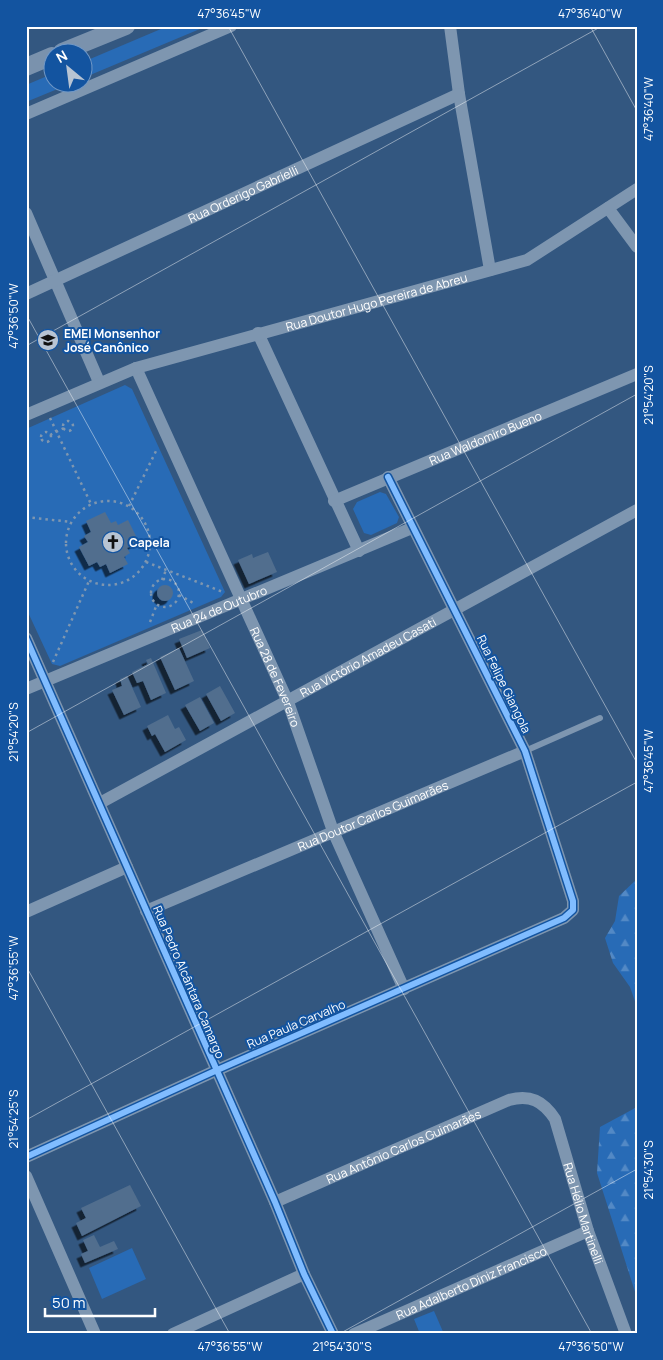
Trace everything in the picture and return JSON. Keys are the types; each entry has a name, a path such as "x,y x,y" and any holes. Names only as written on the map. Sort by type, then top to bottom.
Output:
{"street":[{"path":"87,42 126,26"},
{"path":"26,114 231,26"},
{"path":"450,26 459,94 490,270"},
{"path":"26,67 42,60"},
{"name":"Rua Orderigo Gabrielli","path":"26,294 459,94"},
{"name":"Rua Doutor Hugo Pereira de Abreu","path":"26,415 99,382 136,368 527,260 637,189"},
{"path":"608,208 637,247"},
{"path":"26,213 99,382"},
{"path":"258,333 334,501 359,551"},
{"name":"Rua 28 de Fevereiro","path":"136,368 288,702 333,831 404,989"},
{"name":"Rua Waldomiro Bueno","path":"334,501 637,374"},
{"name":"Rua Felipe Giangola","path":"388,477 525,751 573,901 573,910"},
{"name":"Rua Victório Amadeu Casati","path":"100,803 637,510"},
{"name":"Rua 24 de Outubro","path":"26,689 412,528"},
{"name":"Rua Pedro Alcântara Camargo","path":"26,638 100,803 215,1071 275,1202 304,1274 333,1334"},
{"name":"Rua Doutor Carlos Guimarães","path":"146,911 525,751"},
{"path":"26,912 127,867"},
{"name":"Rua Paula Carvalho","path":"26,1158 215,1071 564,918 573,910"},
{"name":"Rua Antônio Carlos Guimarães","path":"275,1202 509,1100 522,1096 534,1099"},
{"name":"Rua Hélio Martinelli","path":"534,1099 548,1108 556,1119 588,1231 626,1334"},
{"path":"27,1181 96,1334"},
{"name":"Rua Adalberto Diniz Francisco","path":"354,1334 588,1231"},
{"path":"173,1334 304,1274"}],"lane":[{"name":"Rua Doutor Carlos Guimarães","path":"525,751 600,718"}],"path":[{"path":"50,418 91,504"},
{"path":"50,435 64,428"},
{"path":"129,506 157,449"},
{"path":"104,500 116,501 129,506 139,514 146,524 150,536 150,550 146,562 138,573 128,580 115,585 102,585 89,581 78,573 70,562 66,549 66,535 71,522 79,511 91,504 104,500"},
{"path":"26,518 71,522"},
{"path":"146,562 225,592"},
{"path":"166,570 162,580 152,588 152,597 157,604 170,606 179,595"},
{"path":"162,580 175,583 179,595 199,606"},
{"path":"52,664 89,581"},
{"path":"148,628 157,604"}],"green space":[{"path":"168,26 207,26 92,74 92,58"},
{"path":"42,78 42,92 50,92 26,102 26,85"},
{"path":"125,385 132,389 225,592 221,597 60,666 52,664 26,608 26,429"},
{"path":"380,492 386,494 399,517 397,523 371,535 364,533 353,509 357,502"},
{"path":"637,879 637,1007 630,987 613,963 605,938 615,921 619,896"},
{"path":"637,1107 637,1298 597,1173 600,1127"},
{"path":"132,1248 146,1279 102,1299 89,1268"},
{"path":"434,1311 444,1334 420,1334 414,1319"}],"building":[{"name":"Capela","path":"105,512 111,523 116,521 118,525 128,520 139,542 127,548 130,553 124,557 128,564 110,573 106,564 100,567 97,562 89,566 79,547 88,542 84,536 91,532 86,521"},
{"path":"268,552 277,572 249,584 238,560 252,554 253,558"},
{"path":"165,585 171,587 173,593 171,599 165,601 159,599 157,593 159,587"},
{"path":"202,630 210,648 187,658 179,639"},
{"path":"179,648 194,681 175,690 160,657"},
{"path":"151,658 166,693 151,700 143,681 137,683 132,672 148,664 146,660"},
{"path":"127,676 141,707 124,715 112,690 122,686 120,679"},
{"path":"220,686 235,713 221,721 206,694"},
{"path":"200,697 214,723 200,731 185,705"},
{"path":"168,715 175,729 179,727 186,740 165,752 155,734 152,736 147,726"},
{"path":"130,1185 141,1206 82,1236 76,1223 86,1218 81,1208"},
{"path":"94,1235 100,1247 114,1241 118,1249 85,1263 81,1254 88,1251 83,1240"}],"cycle path":[{"path":"26,1157 215,1071 564,918 573,910 573,901 525,751 388,477"},
{"path":"26,638 275,1202 304,1274 333,1334"}],"place":[{"name":"EMEI Monsenhor José Canônico","path":"48,340"},
{"name":"Capela","path":"113,542"}]}
